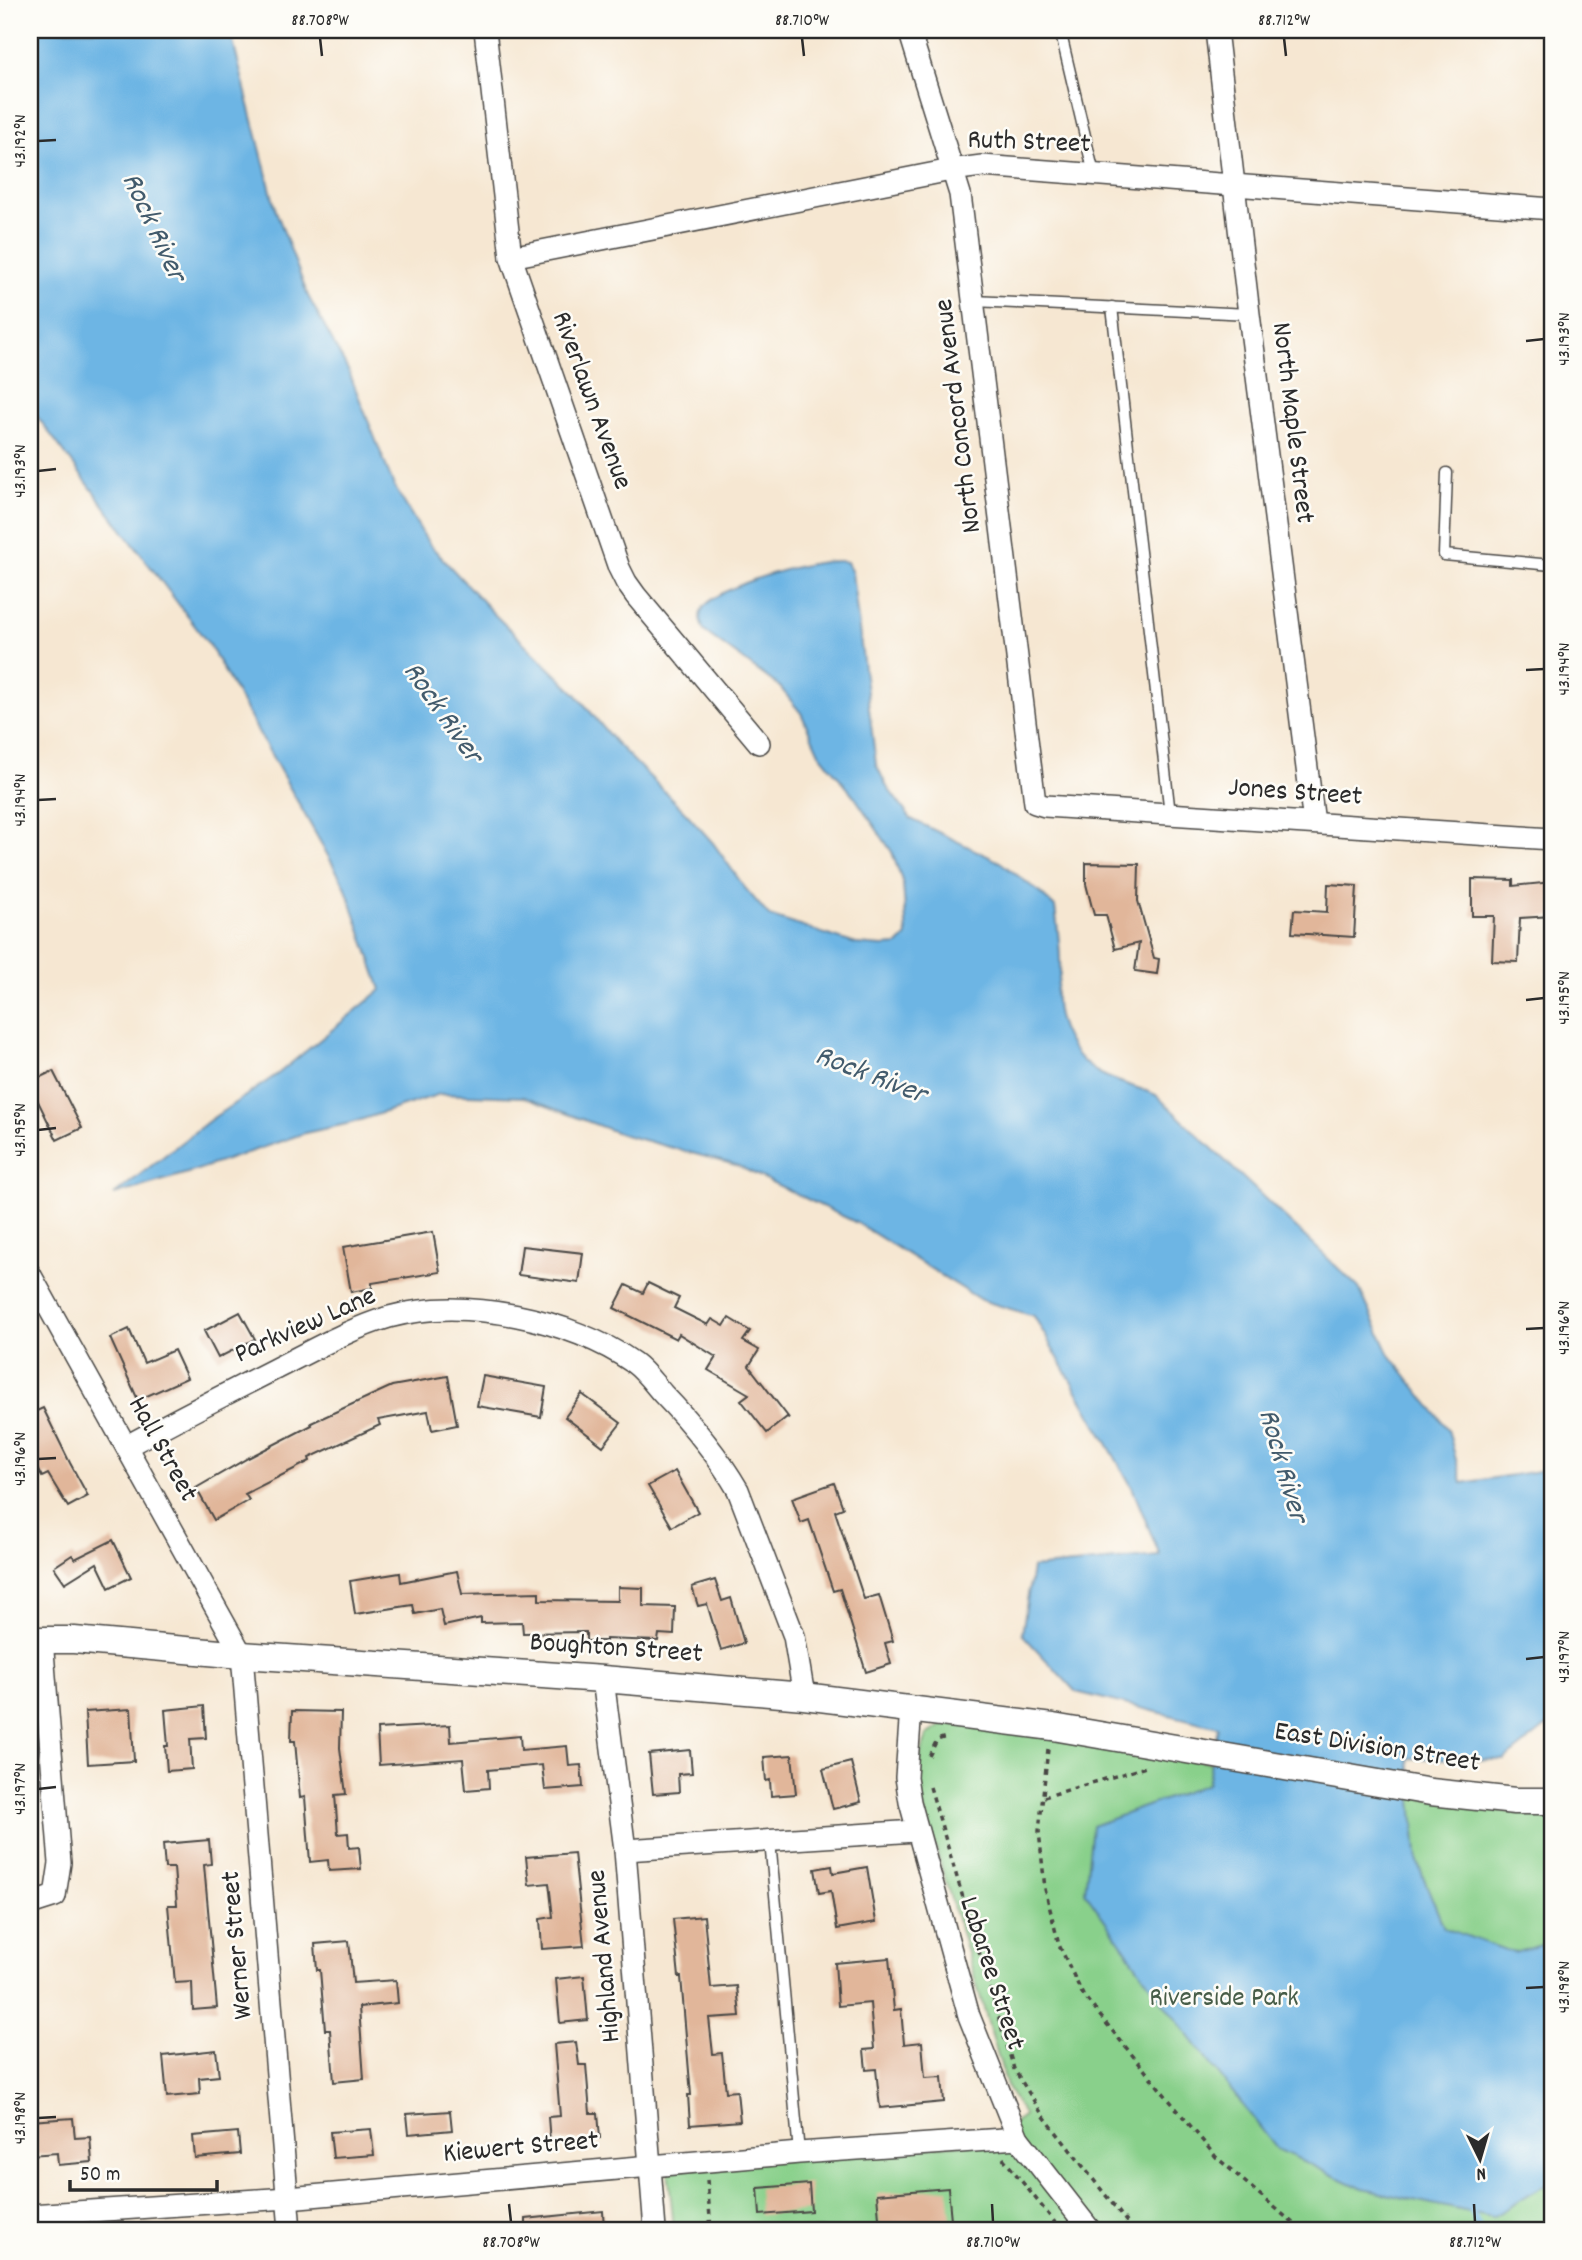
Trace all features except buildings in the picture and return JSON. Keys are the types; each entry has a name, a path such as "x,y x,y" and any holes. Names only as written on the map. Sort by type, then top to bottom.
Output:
{"street":[{"name":"Riverlawn Avenue","path":"485,30 510,257 626,582 759,743"},
{"name":"North Concord Avenue","path":"909,30 960,194 1035,803"},
{"name":"North Maple Street","path":"1216,30 1314,823"},
{"name":"Ruth Street","path":"510,257 982,166 1552,209"},
{"name":"Jones Street","path":"1035,803 1045,806 1552,839"},
{"name":"Hall Street","path":"30,1274 242,1655"},
{"name":"Parkview Lane","path":"127,1446 341,1336 390,1317 439,1308 481,1310 571,1332 609,1348 636,1365 691,1424 727,1470 738,1490 794,1636 804,1696"},
{"name":"Boughton Street","path":"36,1639 804,1696 1053,1727 1194,1752"},
{"path":"30,1904 55,1896 60,1863 36,1639"},
{"name":"Werner Street","path":"242,1655 290,2230"},
{"name":"Highland Avenue","path":"603,1679 625,1850 655,2230"},
{"name":"Labaree Street","path":"911,1709 906,1777 916,1831 969,2015 1018,2138 1090,2230"},
{"name":"East Division Street","path":"1194,1752 1432,1792 1515,1801 1552,1801"},
{"path":"625,1850 916,1831"},
{"name":"Kiewert Street","path":"30,2215 288,2198 799,2153 1018,2138"}],"lane":[{"path":"1060,30 1094,174"},
{"path":"974,301 1249,314"},
{"path":"1112,307 1170,814"},
{"path":"1447,473 1444,555 1552,565"},
{"path":"770,1841 799,2153"}],"path":[{"path":"1053,1727 1039,1844 1045,1889 1059,1945 1083,1995 1216,2157 1301,2230"},
{"path":"929,1759 937,1740 949,1737"},
{"path":"1044,1797 1156,1764"},
{"path":"929,1785 1014,2068 1042,2114 1133,2230"},
{"path":"708,2199 710,2230"}],"green space":[{"name":"Riverside Park","path":"946,1723 1151,1753 1552,1819 1552,2230 674,2230 668,2169 994,2141 1024,2115 1008,2089 920,1796 916,1772 927,1735"}],"water":[{"name":"Rock River","path":"30,30 230,30 276,211 308,296 348,370 394,486 429,544 493,613 576,694 614,741 687,814 769,916 856,944 898,945 907,936 903,884 892,852 854,796 819,753 801,713 780,687 704,631 700,620 702,610 711,601 747,582 815,563 847,562 852,573 876,764 887,787 911,819 1000,862 1055,907 1060,964 1056,1005 1062,1029 1074,1050 1091,1068 1101,1074 1156,1095 1359,1288 1390,1355 1448,1429 1462,1483 1552,1469 1552,1722 1504,1760 1408,1758 1418,1864 1444,1928 1514,1953 1552,1942 1552,2181 1492,2217 1363,2189 1277,2149 1161,2000 1085,1892 1092,1826 1207,1784 1218,1727 1076,1692 1022,1634 1032,1568 1160,1556 1132,1487 1034,1316 981,1300 857,1223 736,1165 621,1134 523,1097 440,1094 351,1123 305,1133 114,1195 210,1120 279,1073 381,990 345,886 210,646 30,407"}],"waterway":[{"path":"1470,2207 1480,2230"}]}
